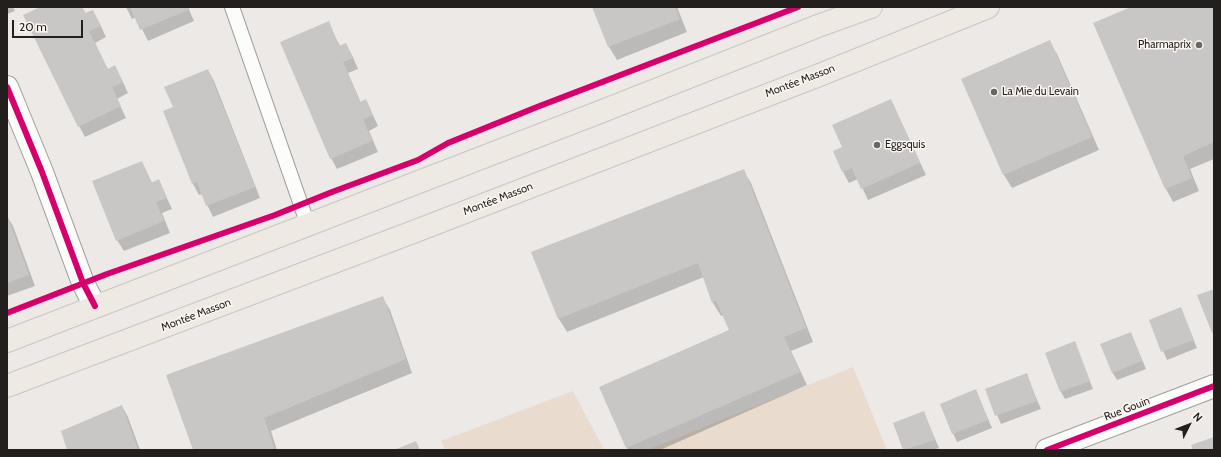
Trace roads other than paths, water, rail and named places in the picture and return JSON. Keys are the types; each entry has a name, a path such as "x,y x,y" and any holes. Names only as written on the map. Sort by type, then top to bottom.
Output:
{"main road":[{"path":"7,341 870,7"},
{"name":"Montée Masson","path":"7,386 428,226 988,7"}],"street":[{"path":"7,87 84,283 95,306"},
{"name":"Rue Gouin","path":"1047,450 1214,386"}],"lane":[{"path":"232,7 308,225"}],"place":[{"name":"Pharmaprix","path":"1199,45"},
{"name":"La Mie du Levain","path":"994,92"},
{"name":"Eggsquis","path":"877,145"}]}
